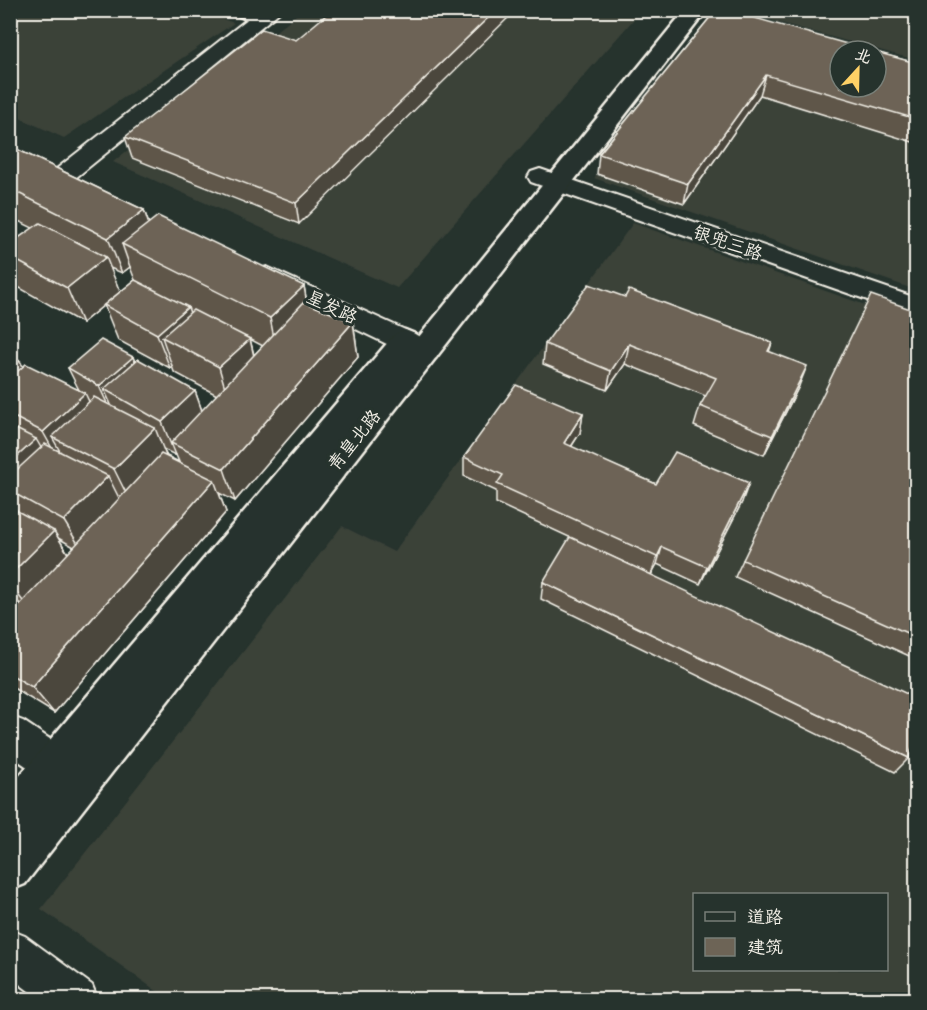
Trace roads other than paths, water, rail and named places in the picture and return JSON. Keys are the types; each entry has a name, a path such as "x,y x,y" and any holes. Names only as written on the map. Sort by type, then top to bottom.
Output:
{"street":[{"name":"青皇北路","path":"10,869 68,773 550,180 696,12"},
{"path":"59,179 265,16"},
{"name":"银兜三路","path":"550,180 916,308"},
{"name":"星发路","path":"243,265 415,346"},
{"path":"10,733 68,773"},
{"name":"青皇北路","path":"10,819 68,773"},
{"path":"10,951 77,999"}],"lane":[{"path":"229,10 265,16"}]}
